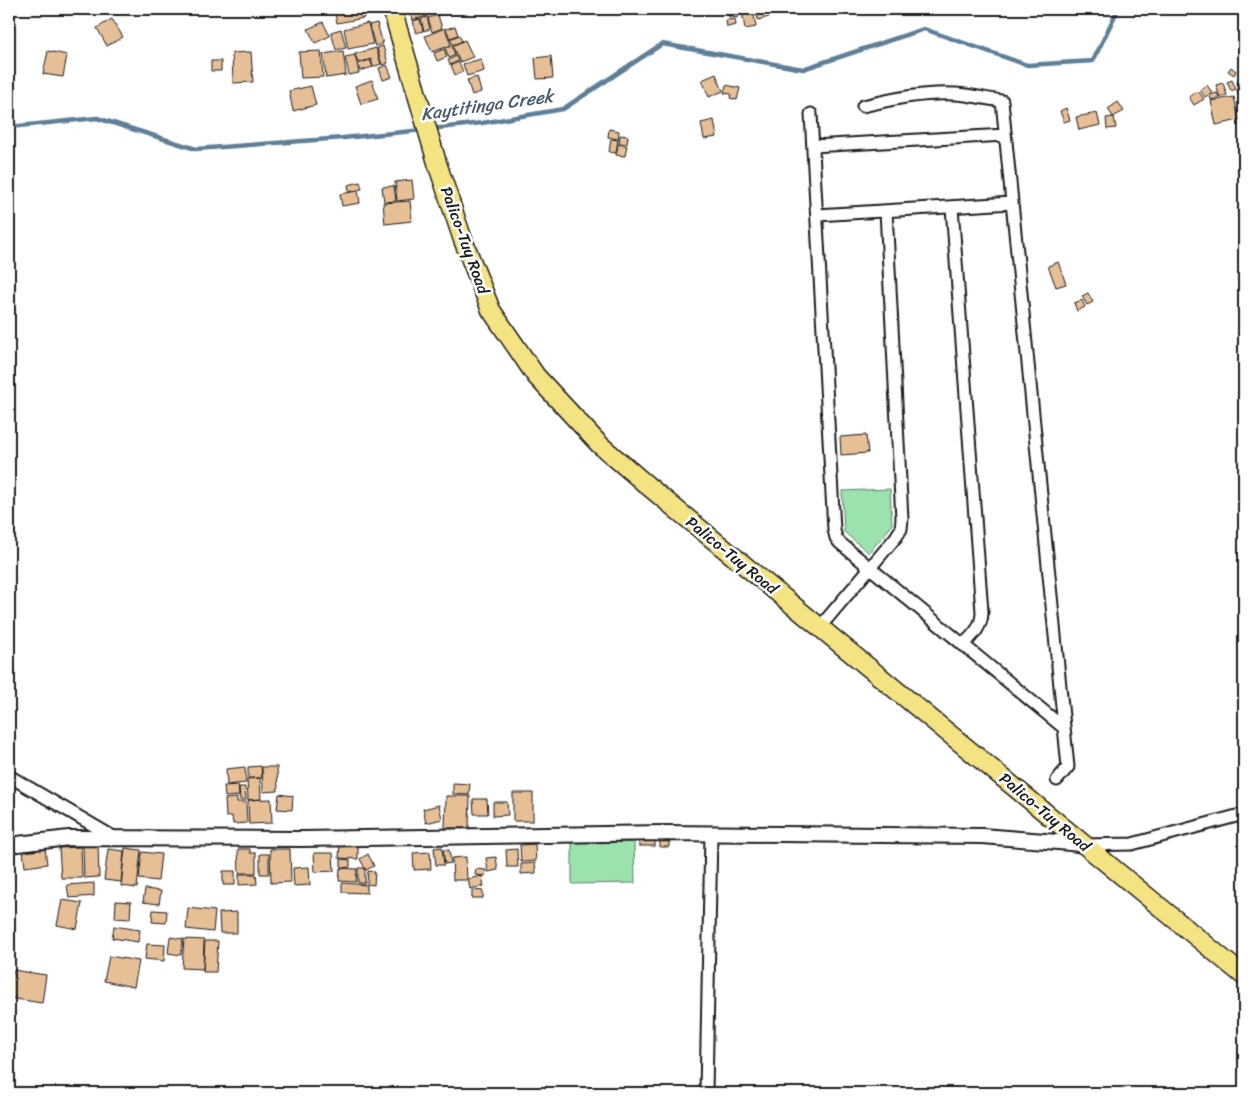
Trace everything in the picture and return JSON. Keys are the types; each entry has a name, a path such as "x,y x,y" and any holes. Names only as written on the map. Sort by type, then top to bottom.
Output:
{"main road":[{"name":"Palico-Tuy Road","path":"392,9 438,166 463,240 492,310 536,376 599,444 1244,976"}],"street":[{"path":"863,106 909,96 931,94 955,94 1002,101 1068,767 1057,780"},
{"path":"811,114 834,530 836,538 1064,728"},
{"path":"813,146 1006,135"},
{"path":"816,215 1012,203"},
{"path":"952,207 982,612 982,620 977,630 963,645"},
{"path":"820,627 896,537 901,528 886,211"},
{"path":"9,776 115,838"},
{"path":"9,845 70,838 303,838 712,833 982,836 1084,845 1132,844 1244,814"},
{"path":"706,1093 712,833"}],"green space":[{"path":"890,489 892,525 869,553 844,532 842,491"},
{"path":"634,842 635,883 572,884 572,843"}],"building":[{"path":"334,9 363,9 364,18 337,23"},
{"path":"409,9 432,9 434,14 412,20"},
{"path":"727,9 738,13 737,18 728,16"},
{"path":"756,9 767,9 769,17 758,20"},
{"path":"753,10 756,27 745,29 742,12"},
{"path":"438,15 442,28 432,32 428,18"},
{"path":"427,17 430,29 424,31 421,19"},
{"path":"112,19 123,37 107,46 97,28"},
{"path":"420,19 423,31 416,33 413,21"},
{"path":"735,19 736,25 727,27 726,20"},
{"path":"323,22 330,36 315,43 308,29"},
{"path":"368,23 373,44 348,49 344,29"},
{"path":"377,23 383,44 375,46 369,25"},
{"path":"455,26 458,35 450,38 446,29"},
{"path":"445,28 451,45 432,52 425,36"},
{"path":"341,29 346,48 336,50 331,32"},
{"path":"459,35 462,41 453,45 450,39"},
{"path":"465,40 473,57 460,62 452,46"},
{"path":"383,46 388,63 382,65 377,48"},
{"path":"452,46 455,55 449,58 445,48"},
{"path":"376,48 381,64 373,67 371,59 358,63 355,54"},
{"path":"444,49 447,57 437,61 434,53"},
{"path":"48,51 67,55 63,77 43,74"},
{"path":"321,51 323,77 301,78 299,52"},
{"path":"343,51 346,75 326,78 323,54"},
{"path":"251,52 253,82 233,83 232,53"},
{"path":"355,55 359,73 349,75 345,57"},
{"path":"456,56 458,61 450,65 448,60"},
{"path":"551,56 553,78 537,79 535,58"},
{"path":"481,59 484,71 467,76 463,64"},
{"path":"370,60 373,67 360,71 358,64"},
{"path":"211,61 221,61 221,71 211,71"},
{"path":"459,62 463,72 455,75 451,65"},
{"path":"387,65 392,77 383,80 379,68"},
{"path":"1231,67 1236,71 1234,75 1228,71"},
{"path":"716,74 723,91 709,97 702,80"},
{"path":"477,77 481,92 472,95 467,80"},
{"path":"1244,79 1244,86 1239,87 1237,82"},
{"path":"372,80 378,99 361,104 355,86"},
{"path":"1232,80 1236,89 1231,91 1227,82"},
{"path":"1223,83 1227,95 1220,98 1216,85"},
{"path":"726,85 740,88 737,100 730,98 731,94 724,93"},
{"path":"1207,85 1212,93 1205,97 1200,90"},
{"path":"311,86 316,105 293,111 289,91"},
{"path":"1244,87 1244,98 1240,100 1237,90"},
{"path":"1198,91 1204,99 1194,105 1189,97"},
{"path":"1217,93 1219,98 1211,100 1210,95"},
{"path":"1234,97 1239,120 1216,125 1211,101"},
{"path":"1118,102 1124,111 1113,117 1108,109"},
{"path":"1066,108 1070,120 1064,122 1060,111"},
{"path":"1097,113 1100,125 1079,130 1076,117"},
{"path":"1114,117 1116,128 1107,129 1106,118"},
{"path":"714,120 717,137 704,139 701,123"},
{"path":"609,129 619,131 618,139 608,137"},
{"path":"620,135 628,136 627,144 619,143"},
{"path":"611,139 618,140 616,153 609,152"},
{"path":"618,144 627,146 625,156 616,155"},
{"path":"412,180 414,199 397,201 395,182"},
{"path":"360,182 362,189 349,192 348,185"},
{"path":"394,186 396,201 384,202 382,187"},
{"path":"358,191 360,203 342,206 340,194"},
{"path":"410,201 412,221 385,224 383,203"},
{"path":"1058,262 1066,284 1056,287 1048,266"},
{"path":"1088,293 1093,302 1087,305 1082,296"},
{"path":"1082,300 1085,307 1077,311 1074,303"},
{"path":"866,435 868,453 841,455 840,437"},
{"path":"261,766 262,778 248,778 248,767"},
{"path":"245,767 246,783 227,785 226,769"},
{"path":"262,767 277,767 278,791 263,792"},
{"path":"260,778 261,799 248,800 247,779"},
{"path":"453,783 470,784 469,795 453,794"},
{"path":"238,785 239,796 225,797 224,786"},
{"path":"239,787 245,787 246,800 240,800"},
{"path":"9,793 12,793 12,810 9,810"},
{"path":"513,793 533,793 533,821 513,821"},
{"path":"279,794 293,796 292,810 277,809"},
{"path":"446,796 470,796 469,828 445,828"},
{"path":"237,798 237,802 246,802 247,823 233,824 232,816 226,817 225,799"},
{"path":"271,799 272,823 249,824 248,800"},
{"path":"473,799 487,799 488,814 474,814"},
{"path":"493,802 507,802 508,815 493,816"},
{"path":"439,805 442,819 426,823 423,809"},
{"path":"9,814 14,814 13,834 9,834"},
{"path":"639,839 655,839 655,846 639,846"},
{"path":"660,839 669,839 669,847 660,847"},
{"path":"340,843 358,844 358,859 339,858"},
{"path":"535,844 536,861 521,862 520,845"},
{"path":"98,845 99,877 84,878 83,846"},
{"path":"81,847 82,878 61,878 59,848"},
{"path":"442,847 444,865 436,865 434,848"},
{"path":"45,848 47,864 25,867 23,850"},
{"path":"125,848 141,850 137,888 121,886"},
{"path":"108,849 124,851 121,882 104,880"},
{"path":"238,849 250,849 250,853 256,853 256,873 239,873"},
{"path":"270,849 290,849 291,882 271,883"},
{"path":"517,849 518,867 507,867 506,850"},
{"path":"443,850 449,850 451,863 445,864"},
{"path":"142,852 161,854 158,881 139,879"},
{"path":"430,852 431,869 414,870 413,853"},
{"path":"314,853 333,853 334,871 315,872"},
{"path":"260,854 269,854 269,874 260,874"},
{"path":"368,854 374,866 366,870 360,859"},
{"path":"466,857 467,880 453,880 452,858"},
{"path":"496,857 498,870 488,872 486,858"},
{"path":"341,859 350,860 350,867 341,868"},
{"path":"535,863 536,873 521,874 521,864"},
{"path":"309,867 310,885 294,886 293,868"},
{"path":"340,868 357,869 356,882 339,881"},
{"path":"358,868 365,868 365,883 358,883"},
{"path":"476,869 486,870 485,876 475,875"},
{"path":"223,871 235,871 235,885 223,885"},
{"path":"368,871 375,872 374,885 367,884"},
{"path":"239,874 256,874 257,884 239,885"},
{"path":"482,876 484,886 470,889 468,879"},
{"path":"94,883 94,896 69,898 67,885"},
{"path":"342,883 367,885 367,893 342,892"},
{"path":"145,889 161,891 159,904 143,902"},
{"path":"472,890 483,891 483,898 472,898"},
{"path":"62,900 82,903 77,929 57,925"},
{"path":"116,901 131,902 130,919 115,918"},
{"path":"188,908 215,911 213,932 186,929"},
{"path":"153,910 167,911 166,923 152,922"},
{"path":"237,912 237,933 220,933 219,913"},
{"path":"114,926 140,930 138,942 112,938"},
{"path":"170,937 183,939 181,955 168,953"},
{"path":"184,939 204,940 203,969 182,968"},
{"path":"205,941 218,941 216,972 203,972"},
{"path":"147,944 165,945 164,961 145,959"},
{"path":"109,956 139,961 134,987 104,981"},
{"path":"13,970 46,975 42,1003 9,998"}],"waterway":[{"name":"Kaytitinga Creek","path":"431,129 482,123 563,109 662,44 803,69 924,29 1027,65 1093,61 1118,9"},
{"name":"Kaytitinga Creek","path":"9,127 97,118 196,149 423,130"}]}
